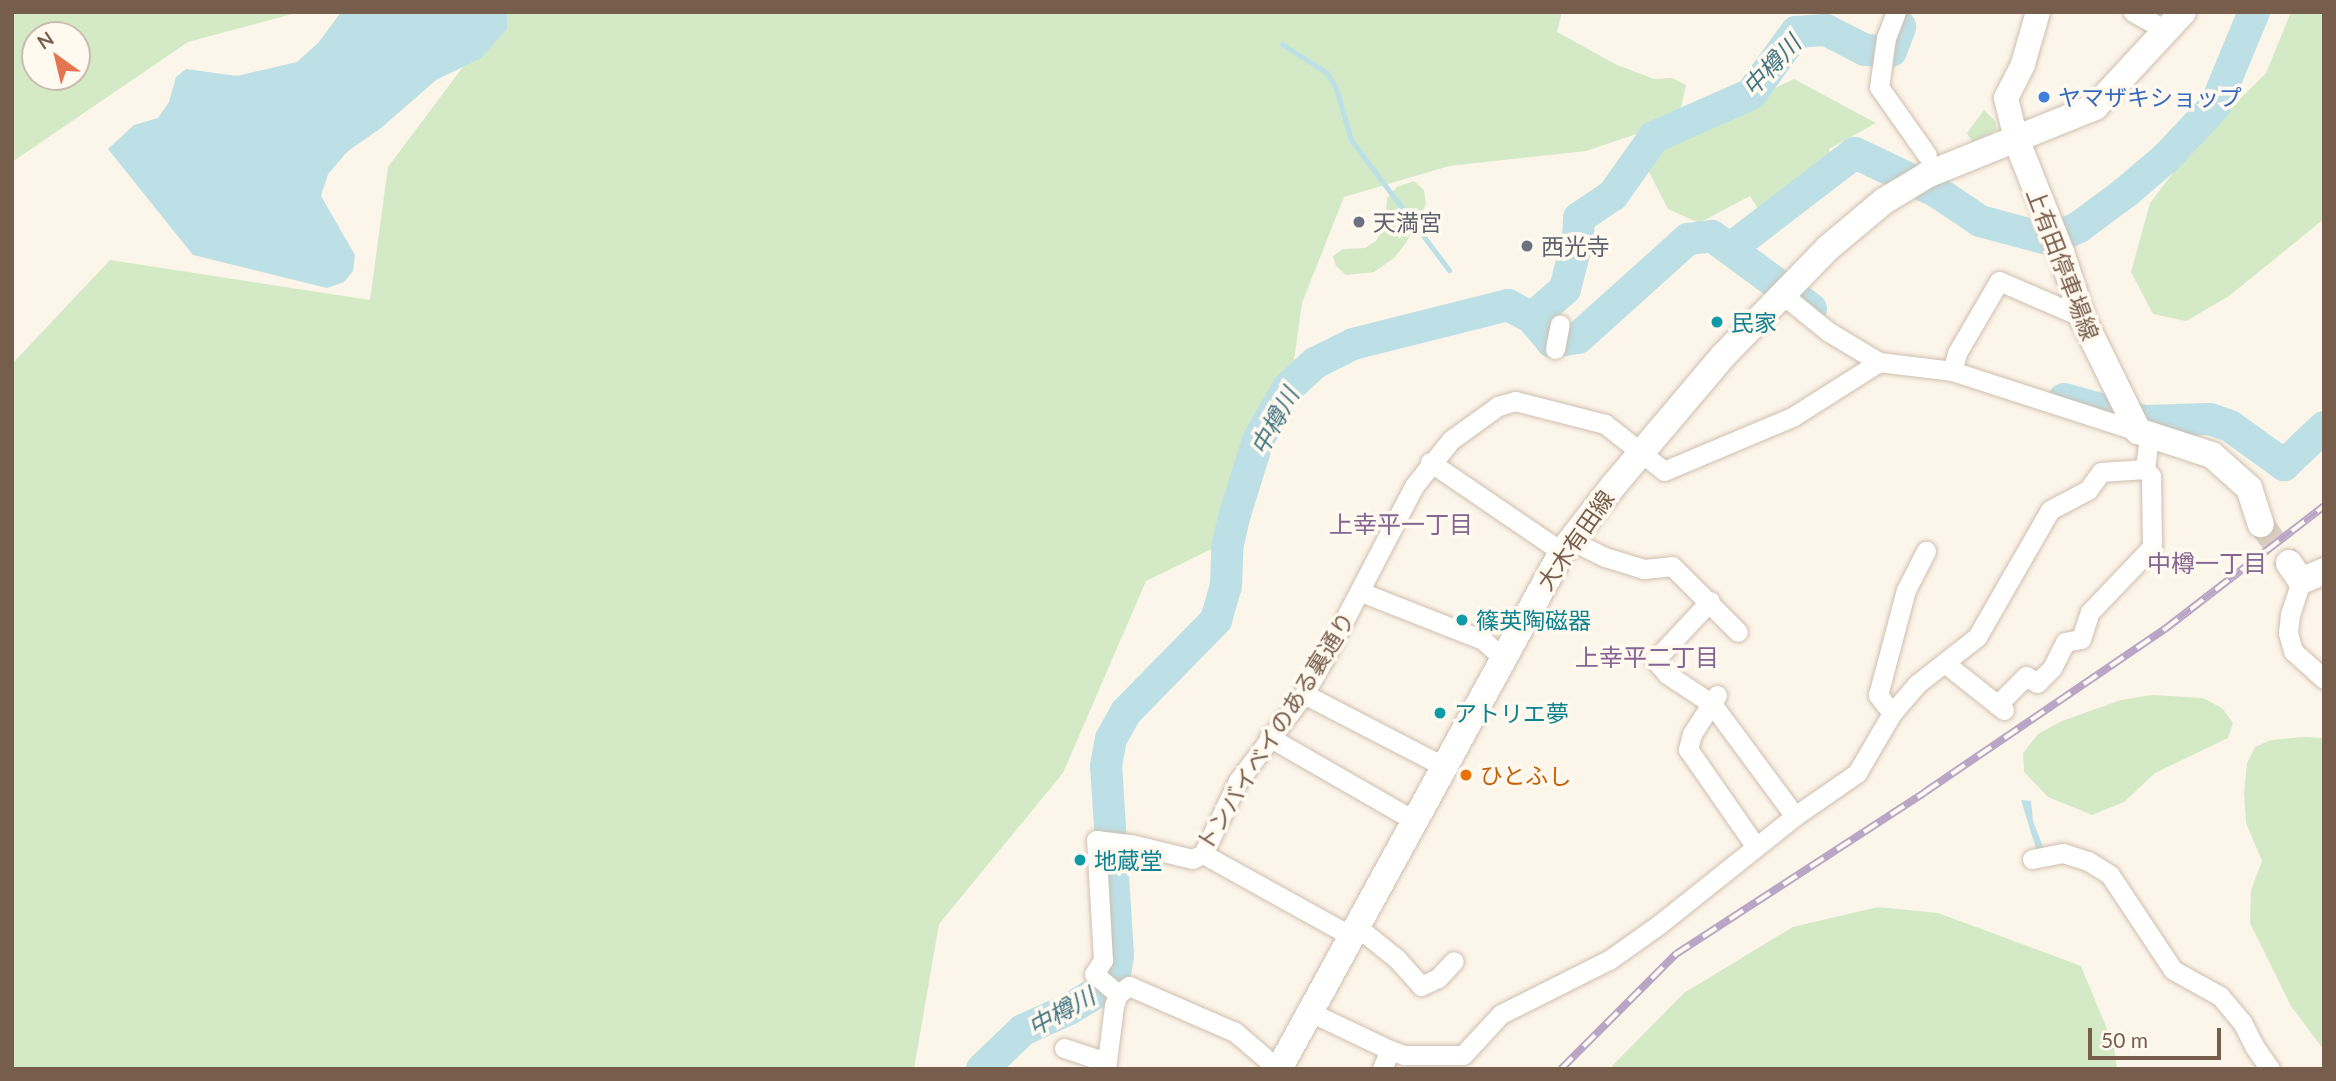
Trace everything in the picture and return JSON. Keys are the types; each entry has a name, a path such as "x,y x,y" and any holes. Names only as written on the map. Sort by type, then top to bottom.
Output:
{"main road":[{"path":"2016,139 2095,107 2175,21"},
{"name":"大木有田線","path":"1279,1069 1312,1013 1353,931 1445,767 1502,657 1567,547 1641,452 1723,356 1782,294 1828,248 1884,201 1929,174 2016,139"},
{"name":"上有田停車場線","path":"2016,139 2061,252 2082,317 2143,433"},
{"path":"2143,433 2212,455 2249,488 2261,524"}],"street":[{"path":"1896,12 1886,38 1879,87 1927,155"},
{"path":"2016,139 2006,98 2023,64 2038,12"},
{"path":"2133,12 2175,21"},
{"path":"1954,365 1999,281 2082,317"},
{"path":"1782,294 1829,332 1879,362 1954,365 2143,433 2145,469 2151,476 2152,547 2090,612 2081,639 2059,643 2052,668 2037,682 2026,676 2001,708 1946,664"},
{"path":"1555,349 1560,324"},
{"name":"トンバイベイのある裏通り","path":"1111,988 1094,974 1103,960 1097,840 1131,844 1192,859 1203,854 1223,807 1269,737 1304,694 1362,592 1398,512 1430,462 1451,440 1498,406 1515,401 1605,424 1664,471 1794,416 1879,362"},
{"path":"1430,462 1567,547 1644,569 1672,566 1710,601 1738,632"},
{"path":"1312,1013 1404,1055 1463,1055 1501,1014 1609,960 1661,923 1795,816 1857,773 1892,713 1917,684 1978,637 2050,510 2088,489 2101,472 2145,469"},
{"path":"1892,713 1878,695 1906,590 1926,551"},
{"path":"2305,572 2290,614 2288,633 2293,651 2324,679"},
{"path":"1362,592 1473,636 1502,657"},
{"path":"1710,601 1655,660 1667,674 1715,699 1795,816"},
{"path":"1304,694 1445,767"},
{"path":"1715,699 1692,734 1688,749 1756,847"},
{"path":"1269,737 1415,821"},
{"path":"2032,859 2063,853 2088,861 2110,875 2173,970 2220,996 2242,1022 2270,1069"},
{"path":"1203,854 1353,931 1397,959 1421,986 1438,978 1454,961"},
{"path":"1064,1048 1106,1065 1111,988 1129,986 1174,1003 1235,1032 1279,1069"},
{"path":"1381,1069 1391,1050"}],"green space":[{"path":"12,12 300,12 188,42 12,162"},
{"path":"504,12 1562,12 1557,32 1617,65 1654,79 1672,78 1686,85 1678,120 1586,151 1449,166 1344,197 1302,303 1288,404 1226,542 1146,581 1063,773 939,924 914,1069 12,1069 12,364 110,260 370,300 388,167"},
{"path":"2291,12 2324,12 2324,219 2229,296 2186,321 2153,314 2131,272 2150,203 2195,144 2266,73"},
{"path":"1794,79 1876,123 1829,149 1832,159 1758,209 1750,196 1699,223 1668,209 1646,166 1661,142"},
{"path":"1984,110 1995,121 1997,130 1972,142 1967,133"},
{"path":"1414,181 1424,190 1426,204 1406,243 1394,258 1374,272 1346,275 1336,266 1333,256 1343,249 1365,248 1376,241 1385,226 1387,198 1397,187"},
{"path":"2152,695 2203,698 2222,708 2233,723 2228,738 2155,773 2124,802 2092,815 2048,797 2024,772 2023,753 2038,734 2062,721 2121,700"},
{"path":"2324,738 2324,1050 2291,1006 2250,923 2251,890 2262,861 2246,823 2244,793 2247,763 2255,747 2271,740"},
{"path":"1878,907 1938,913 2081,966 2114,1046 2117,1069 1609,1069 1684,993 1793,927"}],"water":[{"path":"341,12 507,12 507,29 481,58 436,80 381,128 348,151 328,174 321,196 355,255 353,271 344,282 327,288 193,255 108,149 134,125 158,118 169,102 176,77 186,69 237,76 297,62 319,42"},
{"path":"2021,800 2031,801 2033,821 2045,852 2038,855"}],"waterway":[{"path":"1731,248 1855,153 1937,192 1980,221 2051,240 2079,227 2126,192 2166,158 2215,106 2254,12"},
{"name":"中樽川","path":"1532,318 1565,289 1578,238 1579,218 1613,195 1654,137 1751,94 1796,32 1826,30 1865,50 1891,51 1900,27"},
{"path":"1282,44 1327,73 1336,88 1351,140 1449,270"},
{"name":"中樽川","path":"982,1069 1023,1030 1069,1009 1099,991 1115,974 1118,955 1106,766 1111,739 1126,712 1216,620 1226,586 1227,548 1258,440 1288,388 1315,363 1353,344 1508,305 1532,318 1552,342 1578,338 1688,239 1712,236 1811,309"},
{"path":"2064,399 2144,421 2210,419 2230,426 2284,465 2324,427"}],"tunnel":[{"path":"2261,524 2289,563"}],"railway":[{"path":"1561,1069 1676,954 1925,792 2165,629 2324,506"}],"place":[{"name":"ヤマザキショップ","path":"2044,97"},
{"name":"天満宮","path":"1359,222"},
{"name":"西光寺","path":"1527,246"},
{"name":"民家","path":"1717,322"},
{"name":"篠英陶磁器","path":"1462,620"},
{"name":"アトリエ夢","path":"1440,713"},
{"name":"ひとふし","path":"1466,775"},
{"name":"地蔵堂","path":"1080,860"}],"district":[{"name":"上幸平一丁目","path":"1401,524"},
{"name":"中樽一丁目","path":"2207,563"},
{"name":"上幸平二丁目","path":"1647,657"}]}
